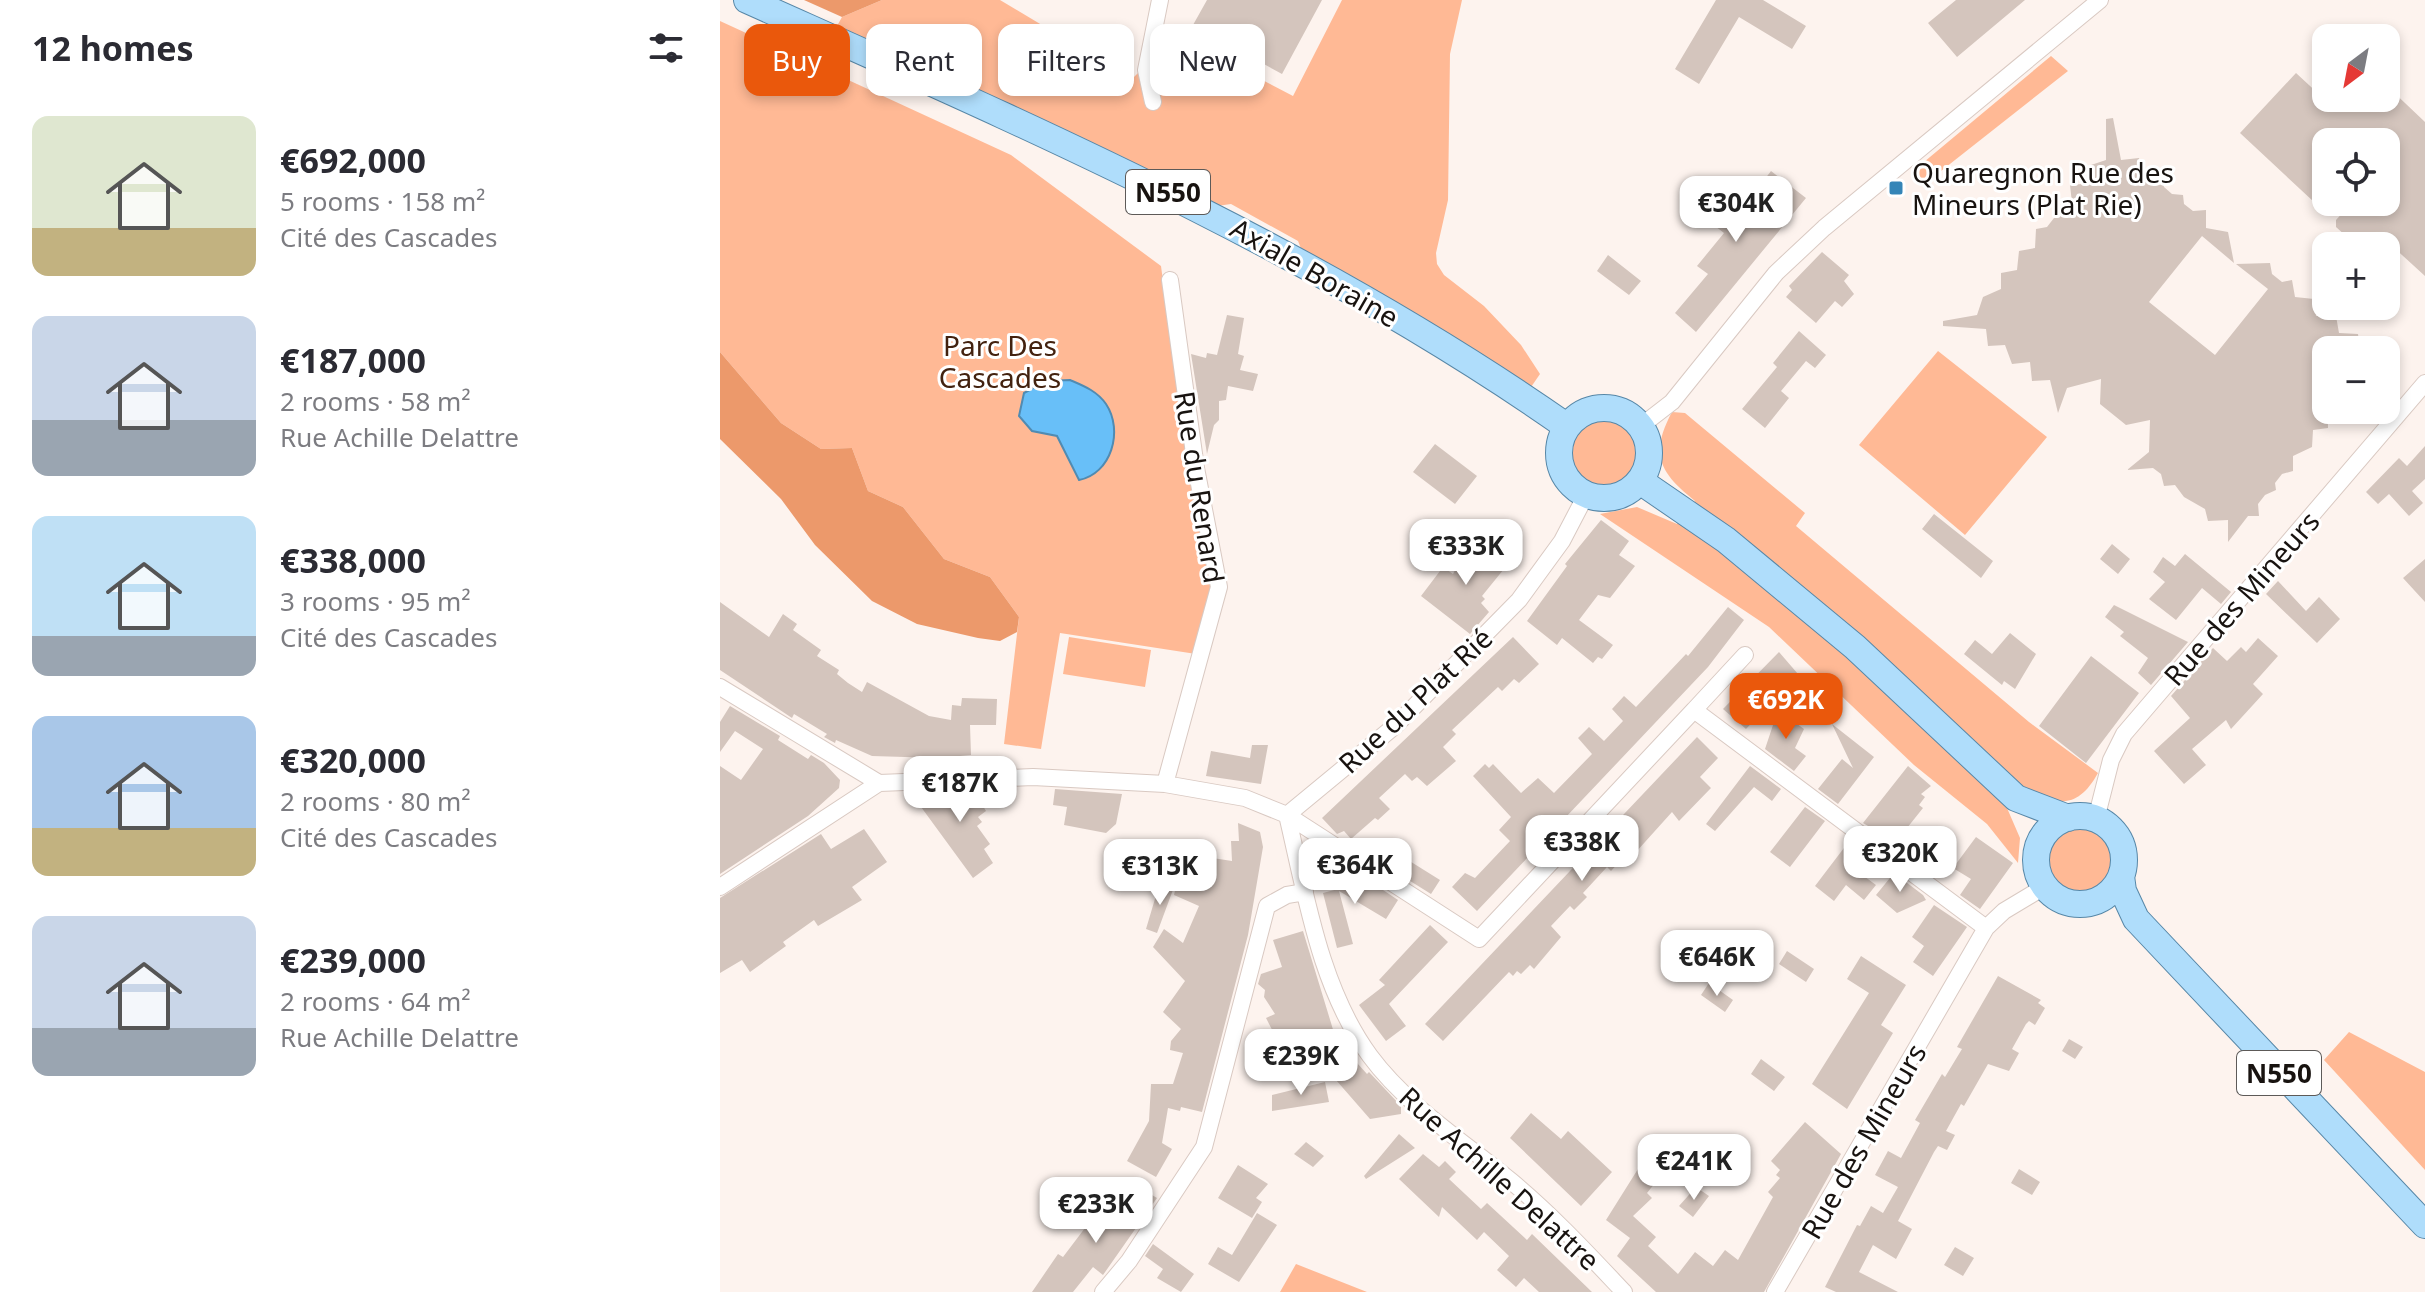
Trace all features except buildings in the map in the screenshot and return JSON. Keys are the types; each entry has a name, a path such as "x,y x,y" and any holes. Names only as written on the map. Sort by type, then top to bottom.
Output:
{"main road":[{"name":"Axiale Boraine","path":"747,0 1202,208 1398,318 1566,426"},
{"path":"1604,407 1631,416 1641,426 1649,454 1640,481 1621,495 1598,498 1574,488 1559,465 1557,452 1566,426 1589,409 1604,407"},
{"path":"1640,481 1726,540 1855,647 2016,798 2068,818 2096,819"},
{"path":"2016,798 2038,846"},
{"path":"2044,887 2037,874 2038,846 2044,833 2068,818"},
{"name":"N550","path":"2096,819 2118,838 2123,852 2123,891 2136,919 2425,1225"},
{"path":"2086,904 2107,895 2121,876"},
{"name":"N550","path":"2044,887 2063,901 2086,904 2136,919"}],"street":[{"path":"1153,102 1146,70 1160,0"},
{"path":"1641,426 1672,402 1753,299 1814,237 2100,0"},
{"name":"Rue du Renard","path":"1165,784 1219,587 1196,468 1170,280"},
{"name":"Rue des Mineurs","path":"2096,819 2111,760 2124,734 2420,388"},
{"name":"Rue du Plat Rié","path":"1287,815 1396,725 1519,600 1562,541 1586,495"},
{"path":"720,887 879,783 1033,777 1165,784 1245,798 1287,815 1479,939 1745,655"},
{"path":"720,687 879,783"},
{"path":"1694,710 1986,928"},
{"name":"Rue Achille Delattre","path":"1287,815 1305,892 1337,998 1371,1057 1418,1106 1522,1190 1624,1292"},
{"name":"Rue des Mineurs","path":"1775,1292 1986,928 2004,911 2044,887"},
{"path":"1103,1292 1153,1226 1204,1147 1267,906 1287,895 1305,892"}],"green space":[{"path":"882,0 1000,0 1040,24 998,24 998,96 1134,96 1134,77 1150,61 1150,96 1265,96 1265,81 1293,96 1342,0 1462,0 1450,54 1448,200 1436,253 1437,264 1444,275 1484,306 1521,345 1540,374 1529,390 1302,251 1298,241 1231,204 1217,206 1121,156 982,92 982,24 866,24 866,39 850,32 850,24 838,24 842,17"},
{"name":"Parc Des Cascades","path":"720,21 744,32 744,96 850,96 850,81 866,88 866,96 883,96 1011,155 1161,266 1188,472 1215,584 1196,654 1060,633 1041,749 1004,744 1019,617 990,577 944,559 903,507 868,491 852,448 821,449 781,423 720,352"},
{"path":"2051,56 2068,71 1922,186 1912,172"},
{"path":"1938,351 2047,437 1965,535 1859,445"},
{"path":"1672,412 1685,413 1805,513 1796,526 2029,722 2098,773 2075,799 2057,801 2026,787 2007,808 2020,838 2018,863 1987,824 1914,765 1769,627 1600,514 1637,507 1677,524 1695,501 1673,481 1662,462 1661,440"},
{"path":"1604,418 1623,424 1633,434 1639,453 1633,472 1623,482 1604,488 1585,482 1575,472 1569,453 1575,434 1585,424"},
{"path":"1069,637 1151,650 1145,687 1063,674"},
{"path":"2079,826 2103,836 2113,860 2103,884 2079,894 2055,884 2045,860 2055,836"},
{"path":"2349,1032 2425,1072 2425,1170 2324,1060"},
{"path":"1296,1264 1367,1292 1280,1292"}],"shaded area":[{"path":"804,0 882,0 842,17"},
{"path":"720,352 781,423 821,449 852,448 868,491 903,507 944,559 990,577 1019,617 1017,632 1000,641 978,638 917,624 872,601 815,545 781,499 720,439"}],"water":[{"path":"1070,380 1090,389 1102,399 1114,426 1114,438 1106,460 1090,476 1079,480 1057,436 1032,431 1019,416 1024,393 1046,381"}],"place":[{"name":"Quaregnon Rue des Mineurs (Plat Rie)","path":"1896,188"}]}
